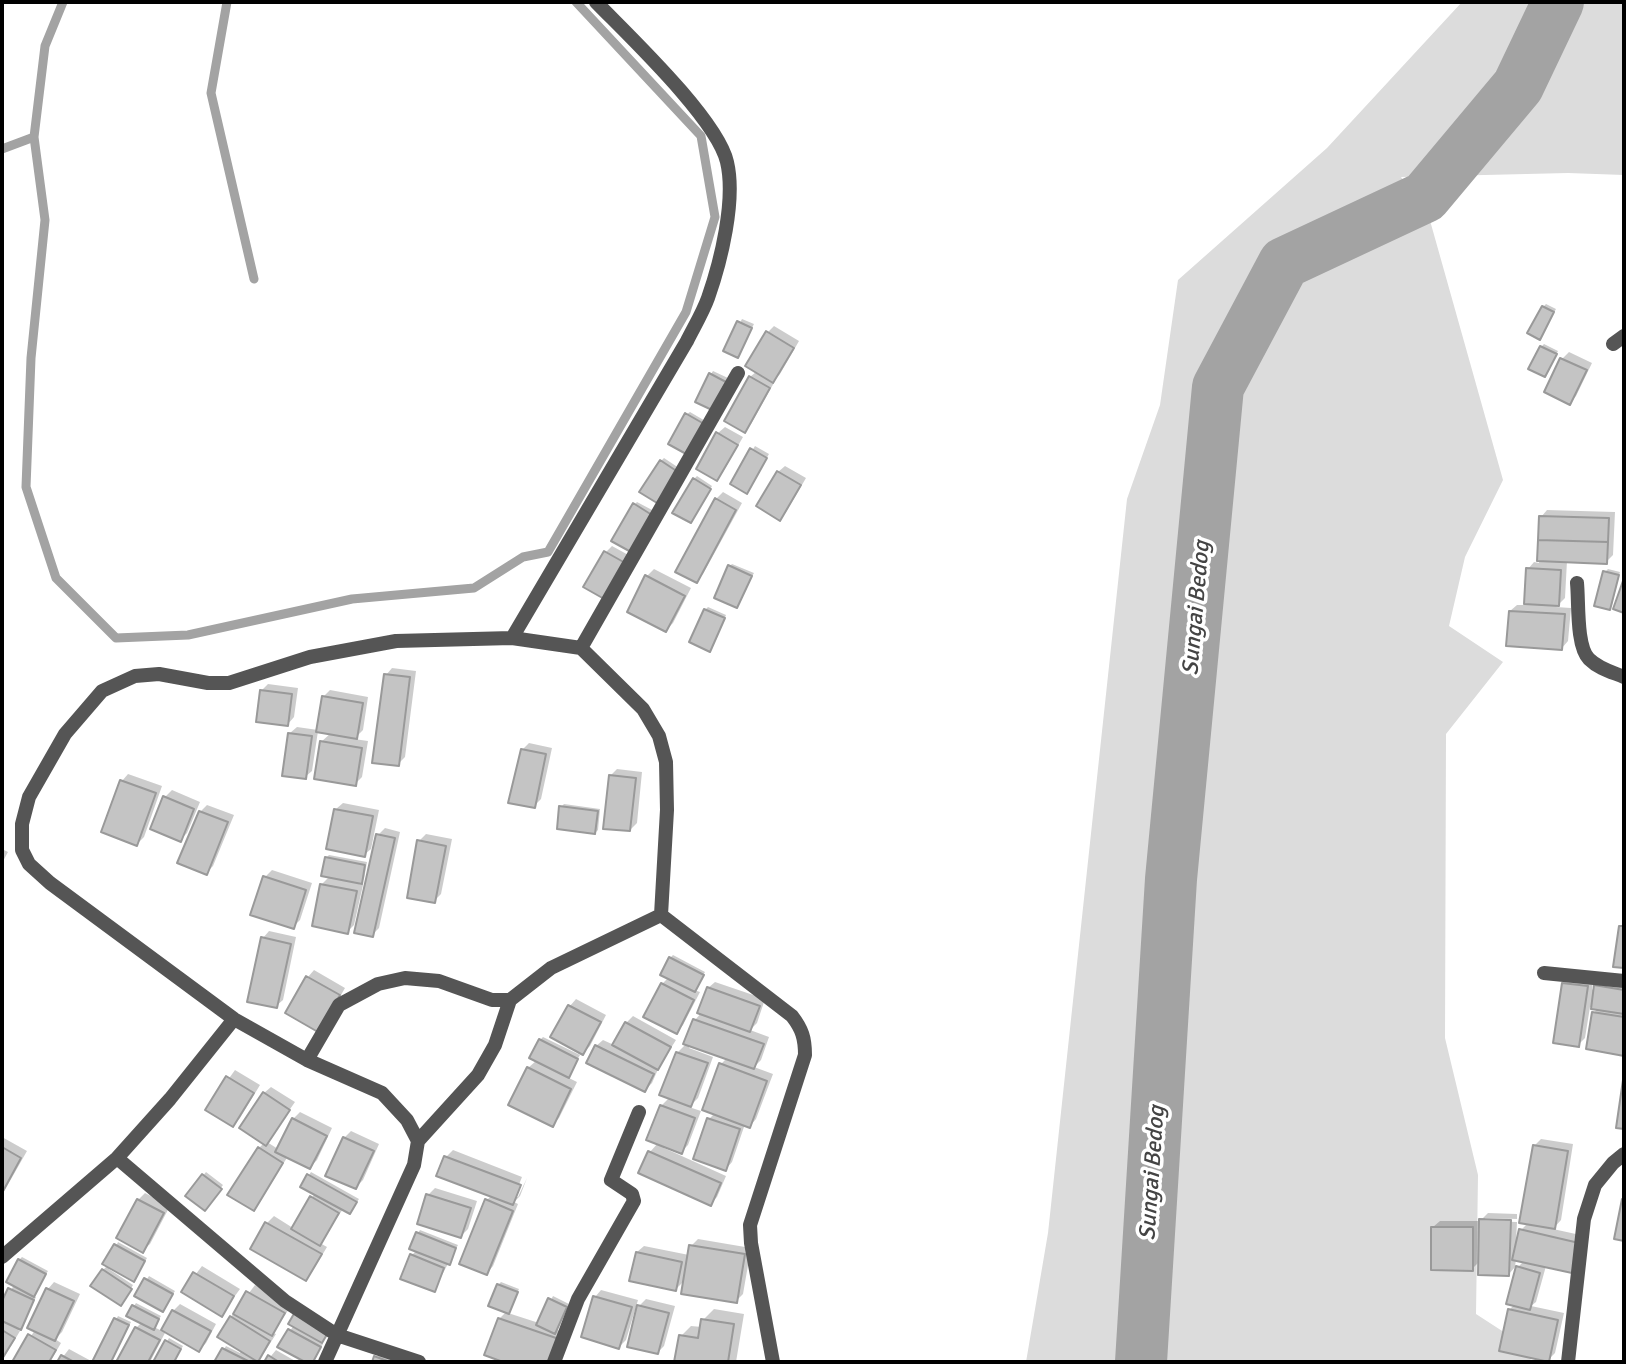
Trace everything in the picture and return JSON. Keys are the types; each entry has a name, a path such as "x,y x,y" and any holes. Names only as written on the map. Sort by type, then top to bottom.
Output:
{"street":[{"path":"512,638 687,341 708,300 720,257 727,213 730,186 727,160 719,141 680,91 596,2"},
{"path":"581,648 738,373"},
{"path":"1577,583 1581,642 1587,657 1599,667 1624,677"},
{"path":"418,1141 407,1120 383,1093 307,1060 234,1019 50,883 29,864 22,850 22,824 29,797 65,733 103,691 135,677 159,674 208,683 229,683 310,656 396,641 512,638 581,648 643,709 659,736 666,762 667,810 661,915"},
{"path":"325,1362 414,1165 418,1141 478,1075 495,1045 510,1000 551,968 661,915"},
{"path":"661,915 792,1016 802,1029 805,1055 750,1225 773,1362"},
{"path":"1544,973 1624,981"},
{"path":"307,1060 339,1005 378,984 405,978 439,981 492,1000 510,1000"},
{"path":"2,1257 117,1158 234,1019"},
{"path":"554,1362 578,1299 634,1201 632,1194 611,1180 639,1112"},
{"path":"1569,1362 1584,1219 1595,1185 1624,1154"},
{"path":"117,1158 285,1301 337,1335 419,1362"}],"shaded area":[{"path":"1462,2 1624,2 1624,175 1568,173 1401,177 1429,217 1503,480 1465,557 1449,626 1503,662 1446,734 1445,1038 1478,1175 1476,1314 1533,1351 1530,1362 1026,1362 1048,1233 1127,499 1160,405 1178,280 1327,148"}],"building":[{"path":"1542,306 1554,312 1540,340 1527,333"},
{"path":"737,321 752,328 738,358 723,351"},
{"path":"766,331 794,348 773,383 745,366"},
{"path":"1540,346 1557,354 1545,377 1528,369"},
{"path":"1560,358 1587,370 1570,405 1544,392"},
{"path":"709,373 726,382 712,410 695,402"},
{"path":"749,376 770,388 745,433 724,421"},
{"path":"685,413 706,425 688,455 668,444"},
{"path":"716,432 738,445 717,481 696,469"},
{"path":"750,448 767,458 747,494 730,484"},
{"path":"660,460 678,472 657,503 639,492"},
{"path":"777,471 801,485 780,521 756,506"},
{"path":"693,478 711,489 691,523 672,513"},
{"path":"715,498 736,510 697,583 675,572"},
{"path":"633,503 652,515 631,552 611,541"},
{"path":"1539,516 1609,518 1608,542 1538,540"},
{"path":"1538,540 1608,542 1607,564 1537,561"},
{"path":"604,551 627,564 606,600 583,587"},
{"path":"728,565 752,576 737,608 714,598"},
{"path":"1526,568 1561,570 1559,606 1524,604"},
{"path":"1603,571 1619,575 1610,610 1594,606"},
{"path":"645,575 685,596 666,632 627,612"},
{"path":"1624,578 1624,613 1613,609"},
{"path":"704,609 725,618 710,652 689,642"},
{"path":"1509,611 1565,614 1562,650 1506,646"},
{"path":"384,674 410,677 399,766 372,763"},
{"path":"260,690 292,694 288,726 256,722"},
{"path":"322,696 363,703 357,739 316,732"},
{"path":"288,733 312,736 306,779 282,776"},
{"path":"320,741 362,748 356,786 314,779"},
{"path":"521,749 546,754 535,808 508,803"},
{"path":"609,775 636,778 630,831 603,829"},
{"path":"120,780 156,793 137,846 101,832"},
{"path":"163,796 194,809 181,842 150,829"},
{"path":"559,806 598,811 595,834 557,829"},
{"path":"334,809 373,816 365,857 326,849"},
{"path":"199,811 228,822 207,875 177,863"},
{"path":"376,834 395,838 373,937 354,933"},
{"path":"417,840 446,846 435,903 407,898"},
{"path":"325,857 365,865 362,884 321,876"},
{"path":"263,876 306,890 294,929 250,915"},
{"path":"320,884 357,891 348,934 312,926"},
{"path":"1619,926 1624,926 1624,968 1613,967"},
{"path":"261,937 291,944 277,1008 247,1002"},
{"path":"669,957 704,975 695,992 660,975"},
{"path":"306,976 340,995 318,1032 285,1013"},
{"path":"661,983 694,1000 677,1034 643,1017"},
{"path":"1562,983 1588,986 1579,1047 1553,1043"},
{"path":"1594,985 1624,990 1624,1014 1591,1009"},
{"path":"707,987 760,1006 750,1032 697,1013"},
{"path":"568,1005 601,1022 583,1055 550,1037"},
{"path":"1592,1012 1624,1017 1624,1056 1586,1049"},
{"path":"693,1019 764,1044 754,1069 683,1044"},
{"path":"625,1022 671,1047 658,1070 612,1045"},
{"path":"539,1039 578,1059 569,1078 529,1058"},
{"path":"595,1045 654,1074 645,1092 586,1063"},
{"path":"676,1052 708,1063 691,1107 659,1095"},
{"path":"719,1063 767,1081 750,1128 702,1110"},
{"path":"527,1067 571,1089 553,1127 508,1105"},
{"path":"226,1076 254,1093 233,1127 205,1110"},
{"path":"1624,1080 1624,1129 1616,1128"},
{"path":"263,1092 290,1110 266,1146 239,1128"},
{"path":"660,1105 695,1118 682,1154 646,1140"},
{"path":"292,1118 327,1136 310,1169 275,1152"},
{"path":"707,1118 740,1129 726,1171 693,1159"},
{"path":"343,1137 374,1151 356,1189 325,1176"},
{"path":"1533,1145 1568,1151 1555,1229 1519,1223"},
{"path":"2,1147 21,1158 2,1193"},
{"path":"258,1147 283,1163 254,1211 227,1195"},
{"path":"648,1151 721,1183 711,1206 638,1173"},
{"path":"444,1156 521,1185 513,1205 436,1176"},
{"path":"202,1174 222,1189 205,1211 185,1196"},
{"path":"307,1174 357,1202 350,1214 300,1187"},
{"path":"426,1194 471,1208 461,1238 417,1224"},
{"path":"310,1196 339,1213 320,1246 291,1229"},
{"path":"137,1199 164,1213 143,1253 116,1238"},
{"path":"485,1199 513,1211 487,1275 459,1264"},
{"path":"1624,1199 1624,1241 1614,1239"},
{"path":"1479,1219 1511,1220 1509,1276 1478,1275"},
{"path":"265,1222 322,1254 306,1281 250,1249"},
{"path":"1431,1227 1473,1227 1473,1271 1431,1270"},
{"path":"1519,1229 1579,1243 1572,1273 1512,1260"},
{"path":"416,1232 456,1248 450,1265 409,1249"},
{"path":"114,1244 145,1261 134,1282 102,1264"},
{"path":"689,1245 745,1254 737,1303 681,1294"},
{"path":"636,1252 682,1262 676,1291 629,1281"},
{"path":"410,1254 444,1268 435,1292 400,1279"},
{"path":"18,1259 46,1274 34,1297 6,1282"},
{"path":"1516,1266 1540,1273 1530,1310 1506,1304"},
{"path":"102,1269 132,1289 121,1306 90,1286"},
{"path":"193,1272 234,1296 222,1317 181,1292"},
{"path":"144,1278 173,1294 163,1312 134,1296"},
{"path":"497,1284 518,1292 509,1314 488,1306"},
{"path":"8,1288 34,1300 21,1330 2,1321 2,1301"},
{"path":"46,1288 74,1301 55,1341 27,1328"},
{"path":"246,1291 285,1313 272,1336 233,1314"},
{"path":"593,1296 632,1307 619,1349 581,1337"},
{"path":"548,1298 567,1307 555,1334 536,1325"},
{"path":"132,1305 159,1319 154,1330 126,1316"},
{"path":"637,1305 669,1313 658,1354 627,1347"},
{"path":"1508,1309 1558,1320 1549,1362 1499,1351"},
{"path":"172,1310 211,1331 199,1352 161,1330"},
{"path":"295,1312 329,1331 322,1343 288,1324"},
{"path":"230,1316 270,1341 258,1362 217,1337"},
{"path":"114,1318 129,1325 111,1362 92,1362"},
{"path":"498,1318 559,1339 551,1362 503,1362 484,1355"},
{"path":"701,1319 734,1324 728,1362 674,1362 679,1335 698,1338"},
{"path":"135,1327 160,1340 148,1362 116,1362"},
{"path":"288,1329 321,1347 313,1362 305,1362 277,1347"},
{"path":"2,1330 15,1338 2,1359"},
{"path":"28,1334 56,1350 49,1362 12,1362"},
{"path":"165,1340 181,1349 174,1362 153,1362"},
{"path":"222,1348 250,1362 214,1362"},
{"path":"61,1355 74,1362 57,1362"},
{"path":"268,1355 279,1362 264,1362"},
{"path":"374,1356 390,1362 372,1362"}],"waterway":[{"path":"2,149 34,137 45,46 63,2"},
{"path":"227,2 211,93 254,279"},
{"path":"34,137 45,220 31,358 26,487 56,578 116,638 188,635 352,599 474,588 523,557 548,552 686,312 715,217 701,136 576,2"},
{"name":"Sungai Bedog","path":"1141,1362 1171,879 1218,387 1284,263 1425,197 1518,86 1558,2"}]}
